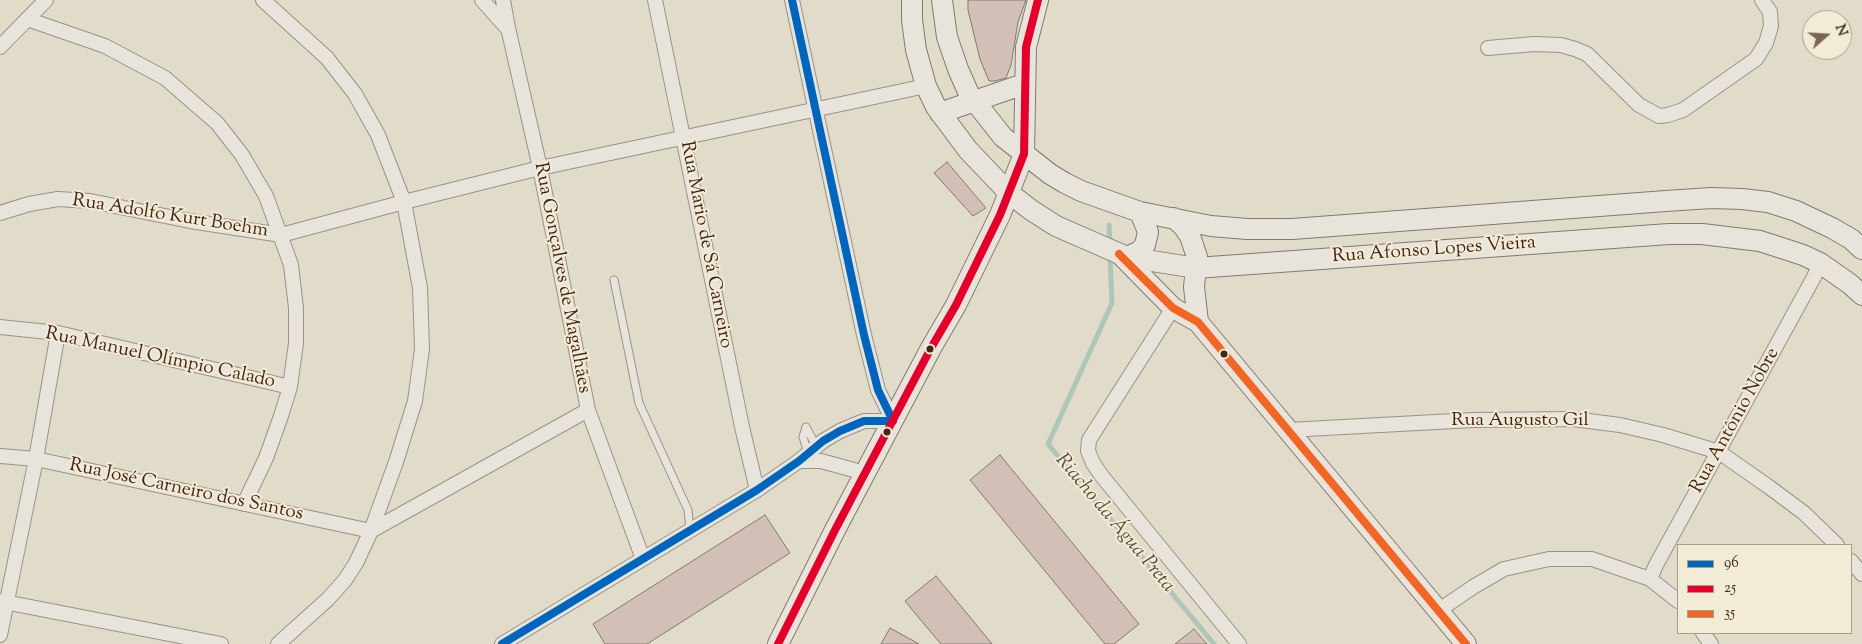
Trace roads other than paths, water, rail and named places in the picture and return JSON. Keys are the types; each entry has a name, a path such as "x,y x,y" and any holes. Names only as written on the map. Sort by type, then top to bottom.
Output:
{"main road":[{"name":"Rua Afonso Lopes Vieira","path":"912,0 912,20 916,50 926,86 940,113 968,150 1009,193 1056,226 1123,256 1196,268 1686,234 1731,236 1783,247 1820,263 1862,295"},
{"name":"Rua Afonso Lopes Vieira","path":"942,0 947,37 958,70 974,100 1003,137 1050,174 1081,191 1140,212 1211,226 1246,229 1292,229 1711,198 1734,199 1768,202 1796,212 1832,228 1862,249"},
{"path":"778,644 931,348 956,305 1009,193 1024,154 1026,47 1038,0"},
{"path":"940,113 1024,84"},
{"path":"1140,212 1148,232 1145,244 1140,251 1123,256 1172,308 1198,322 1466,644"},
{"path":"1174,218 1190,236 1197,257 1194,288 1198,322"}],"street":[{"path":"0,47 46,0"},
{"path":"263,0 327,58 355,94 378,135 404,202 420,288 422,349 415,401 396,462 371,531 356,563 345,580 328,599 278,644"},
{"path":"482,0 508,28"},
{"name":"Rua Gonçalves de Magalhães","path":"503,0 540,168 588,410 643,559"},
{"name":"Rua Mario de Sá Carneiro","path":"655,0 742,427 757,490"},
{"path":"502,644 757,490 840,431 864,421 893,421 878,390 792,0"},
{"path":"1488,48 1534,44 1561,45 1575,49 1587,54 1639,105 1659,116 1668,115 1683,110 1756,59 1766,43 1771,26 1770,12 1762,0"},
{"path":"27,19 105,46 165,78 218,123 242,155 266,196 290,265 296,308 296,343 290,387 281,416 266,458 244,504"},
{"path":"281,235 540,168 926,86"},
{"name":"Rua Adolfo Kurt Boehm","path":"0,213 29,204 58,199 90,201 190,221 281,235"},
{"name":"Rua Antônio Nobre","path":"1650,579 1820,263"},
{"path":"1172,308 1090,440 1088,451 1101,475 1239,644"},
{"name":"Rua Manuel Olímpio Calado","path":"0,327 58,333 290,387"},
{"path":"0,635 3,602 36,459 58,333"},
{"path":"371,531 588,410"},
{"name":"Rua Augusto Gil","path":"1288,430 1473,420 1573,419 1620,425 1664,435 1719,452 1804,513 1836,544"},
{"path":"808,453 821,462 865,474"},
{"name":"Rua José Carneiro dos Santos","path":"0,456 36,459 371,531"},
{"path":"1438,611 1504,569 1549,559 1592,559 1650,579 1677,600"},
{"path":"1852,562 1862,574"},
{"path":"3,602 221,644"}],"lane":[{"path":"614,280 639,403 688,510 690,530"},
{"path":"688,510 703,522"}],"waterway":[{"name":"Riacho da Água Preta","path":"1109,225 1110,244"},
{"name":"Riacho da Água Preta","path":"1110,255 1112,303 1048,444 1214,644"}]}
